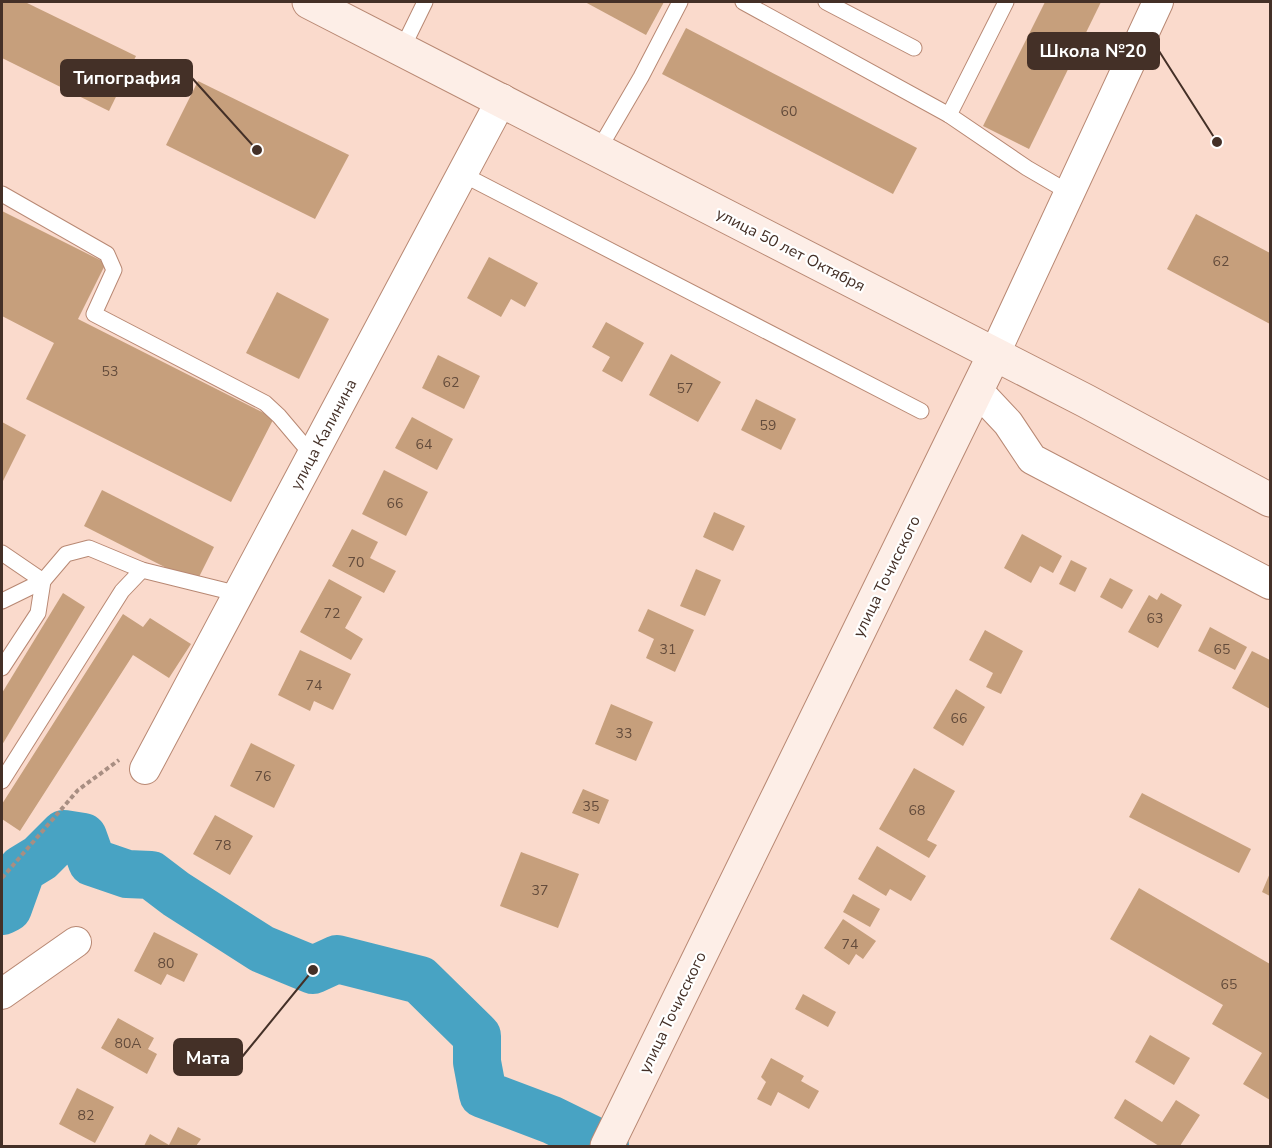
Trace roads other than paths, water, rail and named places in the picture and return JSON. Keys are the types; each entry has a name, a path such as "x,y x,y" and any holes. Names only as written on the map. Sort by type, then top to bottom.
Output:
{"main road":[{"name":"улица 50 лет Октября","path":"309,2 502,99 1270,500"},
{"name":"улица Точисского","path":"607,1146 994,355"}],"street":[{"name":"улица Точисского","path":"994,355 1158,2"},
{"name":"улица Калинина","path":"145,769 502,99"},
{"path":"977,390 1008,423 1032,459 1270,584"},
{"path":"2,994 76,942"}],"lane":[{"path":"402,49 425,2"},
{"path":"599,150 680,2"},
{"path":"742,2 949,115 1027,168 1070,193"},
{"path":"826,2 914,48"},
{"path":"949,115 1006,2"},
{"path":"462,174 921,411"},
{"path":"2,194 107,254 114,270 94,314 265,403 312,455"},
{"path":"2,601 43,581 66,554 89,548 142,570 239,594"},
{"path":"2,553 43,581"},
{"path":"2,781 122,591 142,570"},
{"path":"2,668 38,613 43,581"}],"waterway":[{"path":"2,911 8,908 22,869 40,858 64,834 83,837 92,862 127,874 151,875 176,894 262,949 313,970 337,959 420,980 477,1036 477,1062 483,1094 552,1120 605,1146"}],"place":[{"name":"Школа №20","path":"1217,142"},
{"name":"Типография","path":"257,150"},
{"name":"Мата","path":"313,970"}]}
